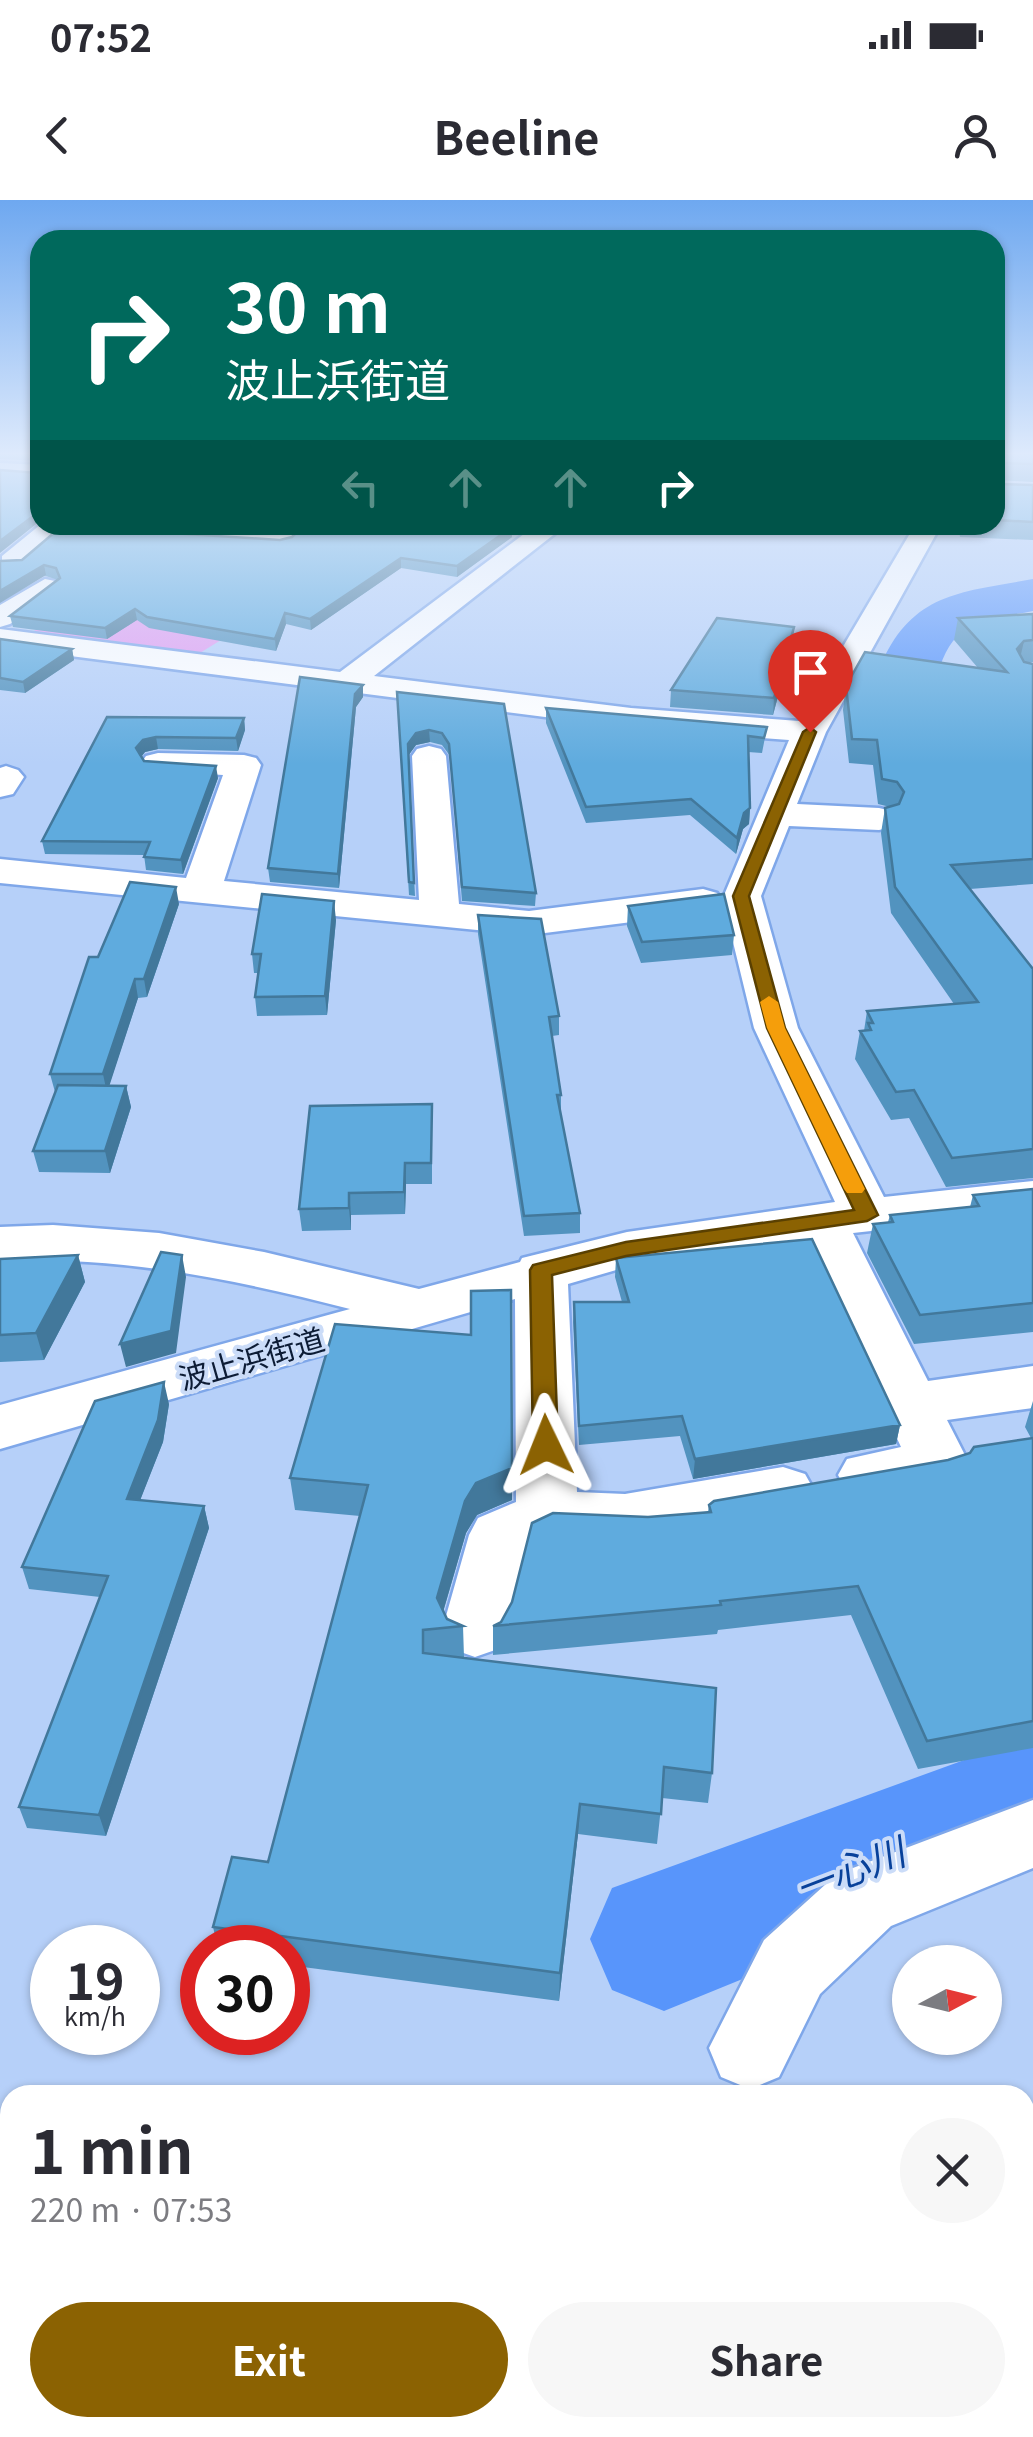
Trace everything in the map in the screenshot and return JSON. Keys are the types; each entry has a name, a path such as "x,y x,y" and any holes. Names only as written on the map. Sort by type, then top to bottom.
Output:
{"street":[{"path":"12,562 20,555"},
{"path":"346,682 512,555"},
{"path":"475,1630 500,1535 547,1515 624,1518 938,1463 912,1404 776,1028 741,896 810,732 911,555"},
{"path":"0,618 45,586"},
{"path":"0,638 631,718 810,732"},
{"path":"429,756 440,914"},
{"path":"158,763 244,765 200,891"},
{"path":"776,814 879,819"},
{"path":"0,871 529,923 741,896"},
{"name":"波止浜街道","path":"0,1427 422,1309 541,1270 626,1249 844,1217 1033,1197"},
{"path":"0,1244 48,1240 138,1246 280,1273 422,1309"},
{"path":"541,1270 547,1515"},
{"path":"912,1404 1033,1387"},
{"path":"750,2048 792,1967 864,1900 1033,1834"}],"shaded area":[{"path":"90,591 286,600 195,656 27,636"}],"building":[{"path":"27,555 472,555 457,566 401,558 310,619 285,613 275,639 147,617 135,609 105,628 10,616 60,578 56,568 44,565 0,591 0,561 22,560"},
{"path":"1033,614 1033,640 1024,641 1017,649 1024,662 1033,664 1033,859 951,865 1033,969 1033,1149 952,1158 914,1090 896,1092 860,1031 871,1030 868,1023 873,1023 867,1011 978,1002 895,887 885,808 899,804 904,792 897,782 882,779 877,740 852,739 846,686 865,652 1007,672 958,618"},
{"path":"717,618 794,627 774,698 671,690"},
{"path":"0,639 72,649 23,682 0,678"},
{"path":"300,677 363,685 355,694 338,874 268,868"},
{"path":"397,692 504,704 536,893 462,887 449,744 442,733 429,730 416,733 408,744 414,883 409,882"},
{"path":"546,708 767,727 764,738 748,736 750,808 744,813 737,838 691,799 586,807"},
{"path":"107,717 244,718 236,738 156,737 143,740 136,748 144,761 216,766 181,860 144,857 150,842 42,841"},
{"path":"130,882 176,887 144,979 135,979 103,1074 50,1074 89,957 98,957"},
{"path":"262,894 334,901 325,996 255,997 261,954 252,954"},
{"path":"724,894 734,935 642,942 628,906"},
{"path":"478,915 541,919 559,1016 549,1017 561,1095 557,1095 580,1213 524,1216"},
{"path":"58,1085 126,1086 105,1151 33,1151"},
{"path":"432,1104 431,1163 405,1163 404,1192 349,1193 349,1208 299,1209 310,1106"},
{"path":"1033,1189 1033,1303 920,1315 873,1224 893,1222 890,1215 979,1206 973,1195"},
{"path":"812,1239 900,1425 695,1459 682,1416 579,1426 574,1302 629,1302 616,1258"},
{"path":"161,1252 182,1255 171,1331 120,1344"},
{"path":"78,1255 36,1333 0,1335 0,1259"},
{"path":"511,1290 512,1468 476,1483 465,1501 437,1598 447,1619 463,1626 423,1630 423,1653 716,1688 712,1773 664,1767 661,1814 580,1804 560,1973 310,1940 310,1925 214,1925 232,1857 268,1862 368,1485 290,1478 335,1324 471,1335 471,1291"},
{"path":"164,1382 158,1420 127,1499 204,1506 99,1815 19,1807 108,1576 22,1567 95,1401"},
{"path":"1033,1438 1033,1721 927,1741 858,1586 720,1601 721,1605 493,1626 501,1622 512,1602 532,1523 553,1513 648,1517 711,1512 709,1505 714,1501 948,1460 970,1453 974,1447"}],"waterway":[{"name":"一心川","path":"1033,595 974,606 941,619 928,630 910,667 926,695 1033,790"},
{"name":"一心川","path":"664,1939 1033,1797"}],"slow traffic":[{"path":"769,1002 776,1028 854,1189"}],"route":[{"path":"546,1445 541,1270 626,1249 867,1215 776,1028 741,896 810,732"}]}
